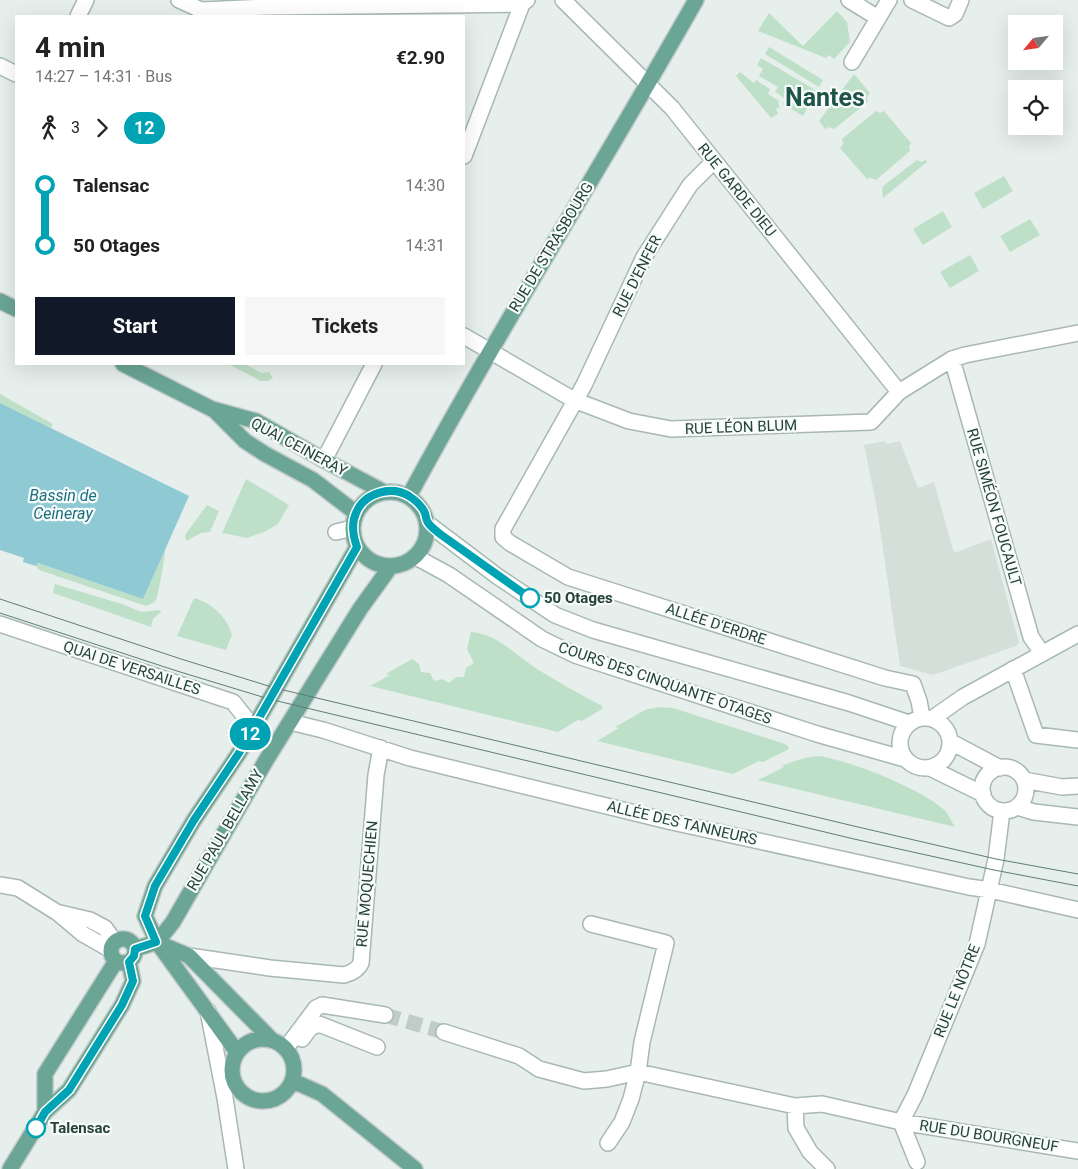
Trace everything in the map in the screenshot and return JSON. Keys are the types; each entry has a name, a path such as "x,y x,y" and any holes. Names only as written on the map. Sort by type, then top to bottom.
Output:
{"main road":[{"name":"RUE DE STRASBOURG","path":"409,496 489,351 696,0"},
{"path":"0,301 15,308"},
{"name":"QUAI CEINERAY","path":"126,365 212,409 256,421 384,492"},
{"name":"QUAI CEINERAY","path":"212,409 246,441 265,454 313,480 356,513"},
{"path":"392,491 409,496 418,503 424,512 428,534 424,544 416,557 408,562 391,566 380,565 370,560 357,547 354,538 353,528 356,513 365,501 374,495 392,491"},
{"name":"RUE PAUL BELLAMY","path":"357,547 332,594 239,753 194,820 155,886 145,916 156,942 173,922 230,824 244,795 354,617 391,566"},
{"path":"156,942 237,1052"},
{"path":"45,1112 45,1074 121,953 156,942 189,956 271,1039 289,1052 295,1072 293,1081 283,1094 269,1100 253,1099 246,1096 235,1083 232,1068 237,1052 248,1042 256,1039 271,1039"},
{"path":"10,1169 45,1112 69,1090 122,1005 133,981 121,953"},
{"path":"293,1081 322,1094 415,1169"}],"street":[{"path":"78,15 86,0"},
{"path":"179,0 199,13 228,5 524,2 465,153"},
{"name":"RUE GARDE DIEU","path":"563,0 672,108 899,392"},
{"path":"849,0 878,18"},
{"path":"852,62 889,0"},
{"path":"912,0 949,18 955,14 961,0"},
{"path":"0,66 15,74"},
{"name":"RUE D'ENFER","path":"503,529 584,385 644,257 690,185 714,161"},
{"name":"RUE LÉON BLUM","path":"465,337 574,400 629,420 671,429 680,429 871,422 899,392 952,359 1078,333"},
{"name":"RUE SIMÉON FOUCAULT","path":"952,359 1031,637 1042,653"},
{"path":"324,460 373,365"},
{"name":"COURS DES CINQUANTE OTAGES","path":"427,523 482,565 555,615 593,630 849,703 921,720"},
{"path":"336,532 353,528"},
{"name":"ALLÉE D'ERDRE","path":"503,529 503,537 510,543 568,577 885,678 913,684 919,701 921,720"},
{"name":"COURS DES CINQUANTE OTAGES","path":"416,557 449,575 542,639 575,655 817,734 905,759 916,767 930,768 983,794 990,806 1078,817"},
{"name":"QUAI DE VERSAILLES","path":"0,624 233,702 253,727"},
{"path":"905,759 900,747 901,734 921,720 1078,634"},
{"path":"1013,669 1036,735 1078,740"},
{"path":"921,720 945,727 951,742 945,758 936,766 930,768"},
{"name":"ALLÉE DES TANNEURS","path":"290,722 323,730 410,758 672,822 1078,910"},
{"path":"951,742 1000,768 1014,770 1024,780 1062,786 1078,786"},
{"name":"RUE MOQUECHIEN","path":"189,956 270,968 344,975 358,968 361,963 376,775 381,748"},
{"path":"983,794 982,788 986,778 1000,768"},
{"path":"1009,809 1024,799 1024,780"},
{"name":"RUE LE NÔTRE","path":"901,1122 919,1086 977,944 1009,809"},
{"path":"1,886 18,888 58,913 90,920 105,928 121,953"},
{"path":"591,924 666,943 642,1042 632,1099 622,1122 608,1143"},
{"path":"289,1052 316,1008 322,1005 386,1015"},
{"path":"208,1011 225,1098 236,1169"},
{"path":"289,1052 310,1028 319,1024 377,1047"},
{"path":"444,1032 519,1056 539,1068 584,1081 607,1079 638,1072"},
{"name":"RUE DU BOURGNEUF","path":"638,1072 795,1106 822,1104 901,1122 1078,1151"},
{"path":"225,1098 235,1083"},
{"path":"795,1106 796,1128 810,1152 827,1169"},
{"path":"901,1122 917,1162"}],"shaded area":[{"path":"885,441 886,444 900,441 918,488 934,482 954,553 991,539 1019,643 1016,646 933,675 900,666 877,508 864,445"}],"green space":[{"path":"837,11 847,22 850,42 834,59 829,55 826,58 758,31 769,13 803,46"},
{"path":"769,47 823,80 819,87 765,54"},
{"path":"761,58 817,91 803,116 783,104 786,99 775,92 778,87 759,76 763,69 757,65"},
{"path":"740,72 754,83 756,80 770,89 768,94 779,101 780,107 776,109 778,114 771,118 736,76"},
{"path":"854,74 870,93 867,97 868,102 834,129 829,127 825,129 819,121"},
{"path":"876,111 880,113 884,111 911,143 910,151 876,180 867,179 840,148 843,144 842,139"},
{"path":"917,160 921,162 926,160 927,162 883,198 882,187"},
{"path":"1004,176 1013,191 983,209 974,193"},
{"path":"943,211 952,227 923,245 913,229"},
{"path":"1030,219 1040,235 1010,252 1000,236"},
{"path":"970,255 979,271 950,288 940,272"},
{"path":"230,365 246,365 262,373 269,372 273,378 268,381 261,381"},
{"path":"0,394 53,424 51,428 0,403"},
{"path":"246,479 289,505 278,524 266,531 247,538 222,533"},
{"path":"207,505 219,511 210,532 201,533 186,541 185,536 187,532"},
{"path":"165,549 156,600 146,606 39,570 36,566 38,563 143,599"},
{"path":"55,584 122,604 141,612 160,610 161,612 153,619 151,627 53,593"},
{"path":"194,598 213,607 230,628 232,635 226,650 177,636"},
{"path":"471,632 489,636 498,641 537,669 602,706 602,709 558,732 370,686 390,675 386,674 412,659 419,664 421,672 430,673 434,681 442,679 449,683 456,677 464,677 466,668 474,663 467,649"},
{"path":"658,707 673,708 785,744 789,749 733,774 597,741 619,728 615,727 645,710"},
{"path":"819,756 865,769 917,792 944,810 955,827 758,780 784,767 781,766 809,757"}],"water":[{"name":"Bassin de Ceineray","path":"0,403 189,496 143,599 38,563 36,566 23,562 24,558 0,550"}],"tunnel":[{"path":"385,1015 444,1032"}],"tram line":[{"path":"0,599 275,688 996,859 1078,874"},
{"path":"0,613 269,699 854,839 994,870 1078,886"}],"bus line":[{"name":"12","path":"36,1128 45,1112 69,1090 122,1005 133,981 129,962 134,956 135,949 156,942 145,916 155,886 194,820 239,753 286,669 296,656 332,594 357,547 353,528 356,513 362,504 374,495 384,492 401,492 409,496 418,503 424,512 427,523 440,534 530,598"}],"place":[{"name":"50 Otages","path":"530,598"},
{"name":"Talensac","path":"36,1128"}],"district":[{"name":"Nantes","path":"825,97"}]}
